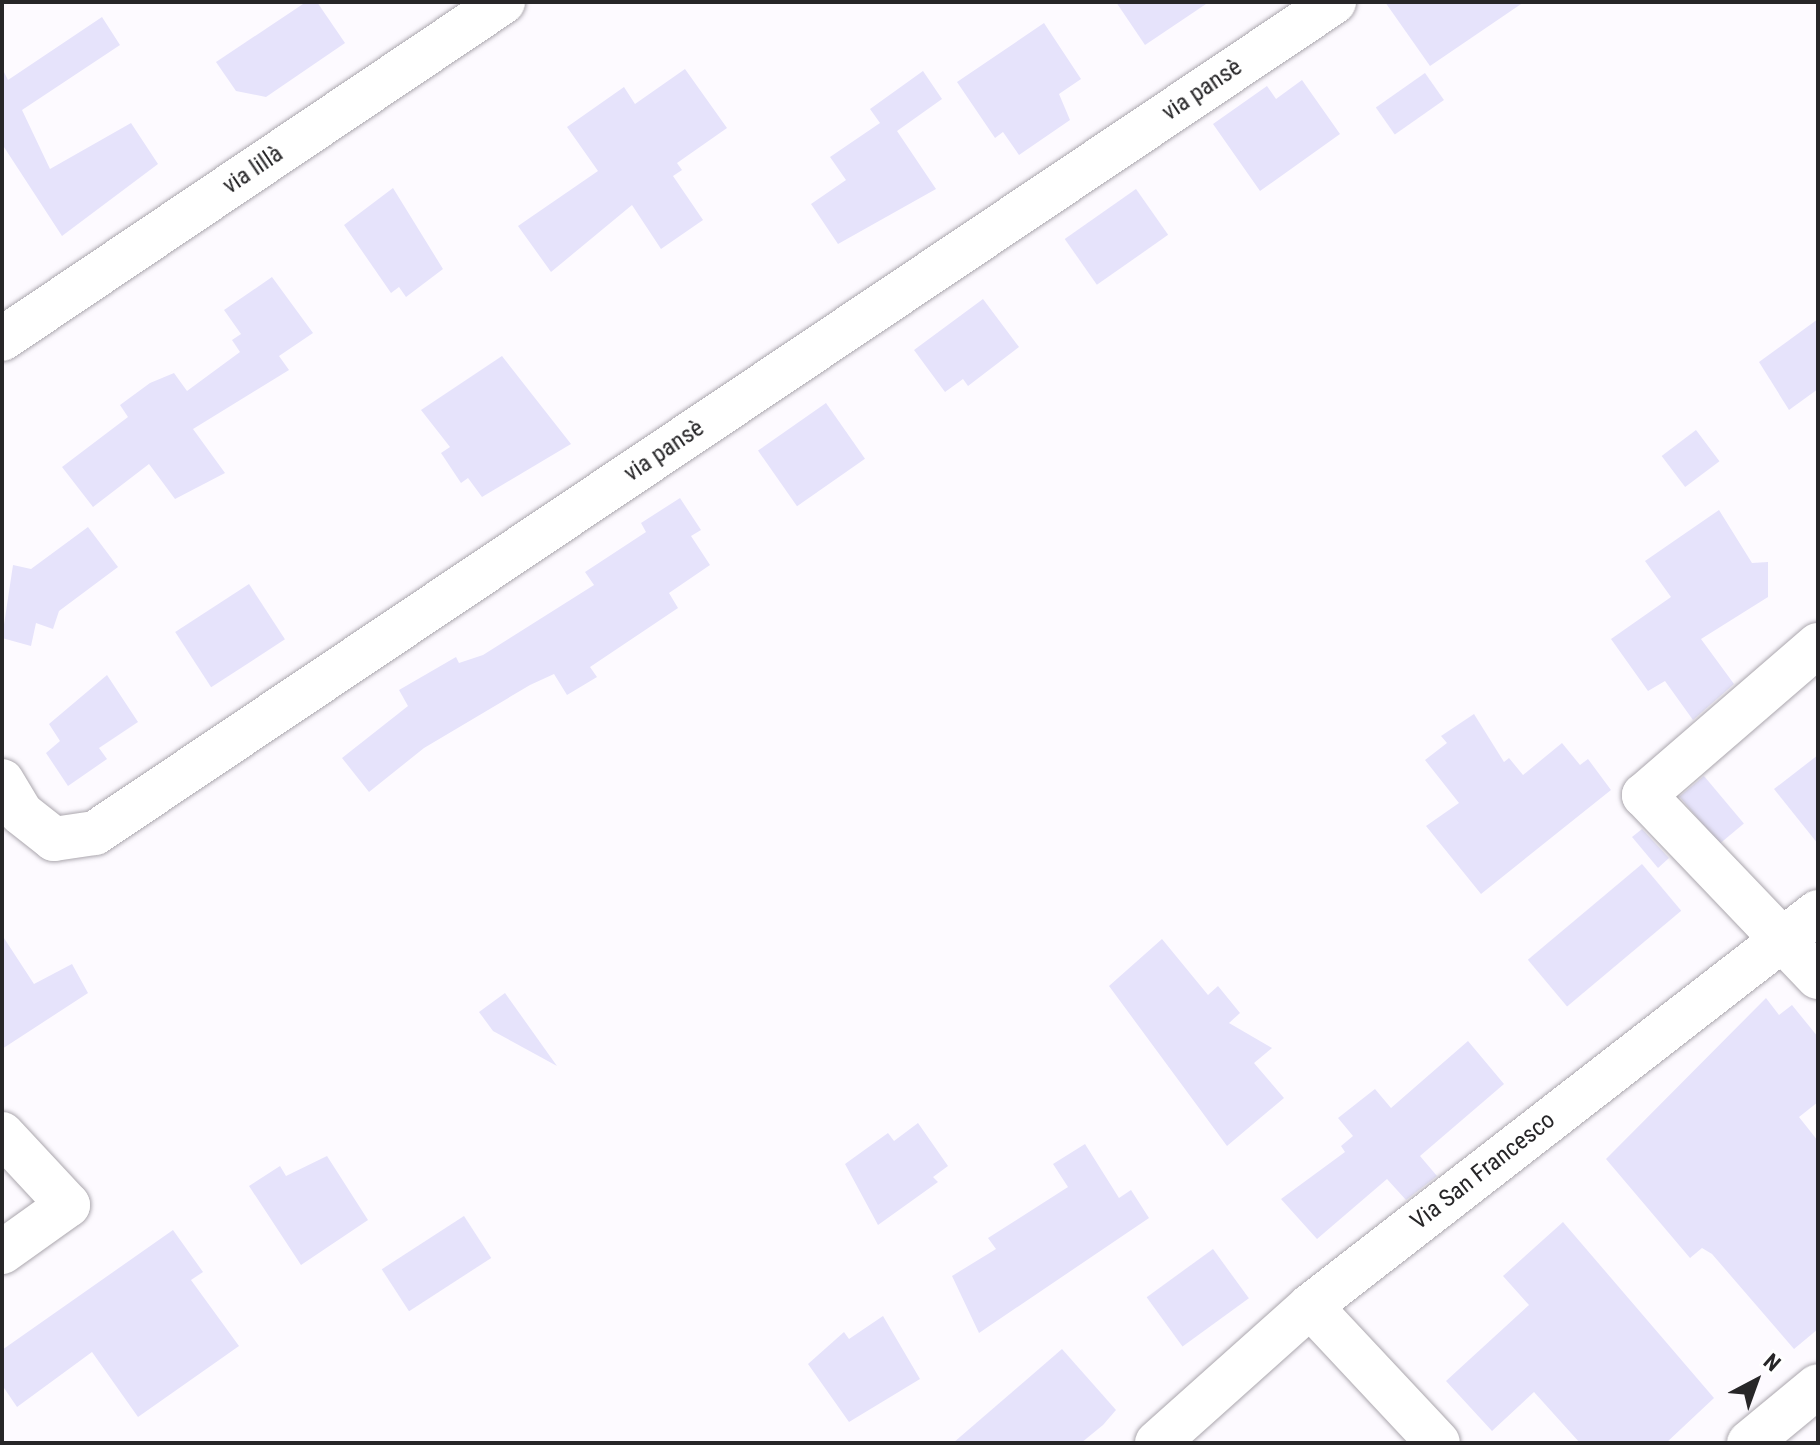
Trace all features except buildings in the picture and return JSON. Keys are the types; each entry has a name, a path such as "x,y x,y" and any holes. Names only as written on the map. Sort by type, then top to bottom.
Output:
{"street":[{"name":"via lillà","path":"2,339 503,2"},
{"name":"via pansè","path":"2,781 21,813 54,839 95,833 1334,2"},
{"path":"1818,645 1644,795 1801,924 1818,977"},
{"name":"Via San Francesco","path":"1157,1443 1310,1306 1801,924"},
{"path":"2,1134 68,1205 2,1252"},
{"path":"1310,1306 1438,1443"},
{"path":"1749,1443 1811,1404"}]}
